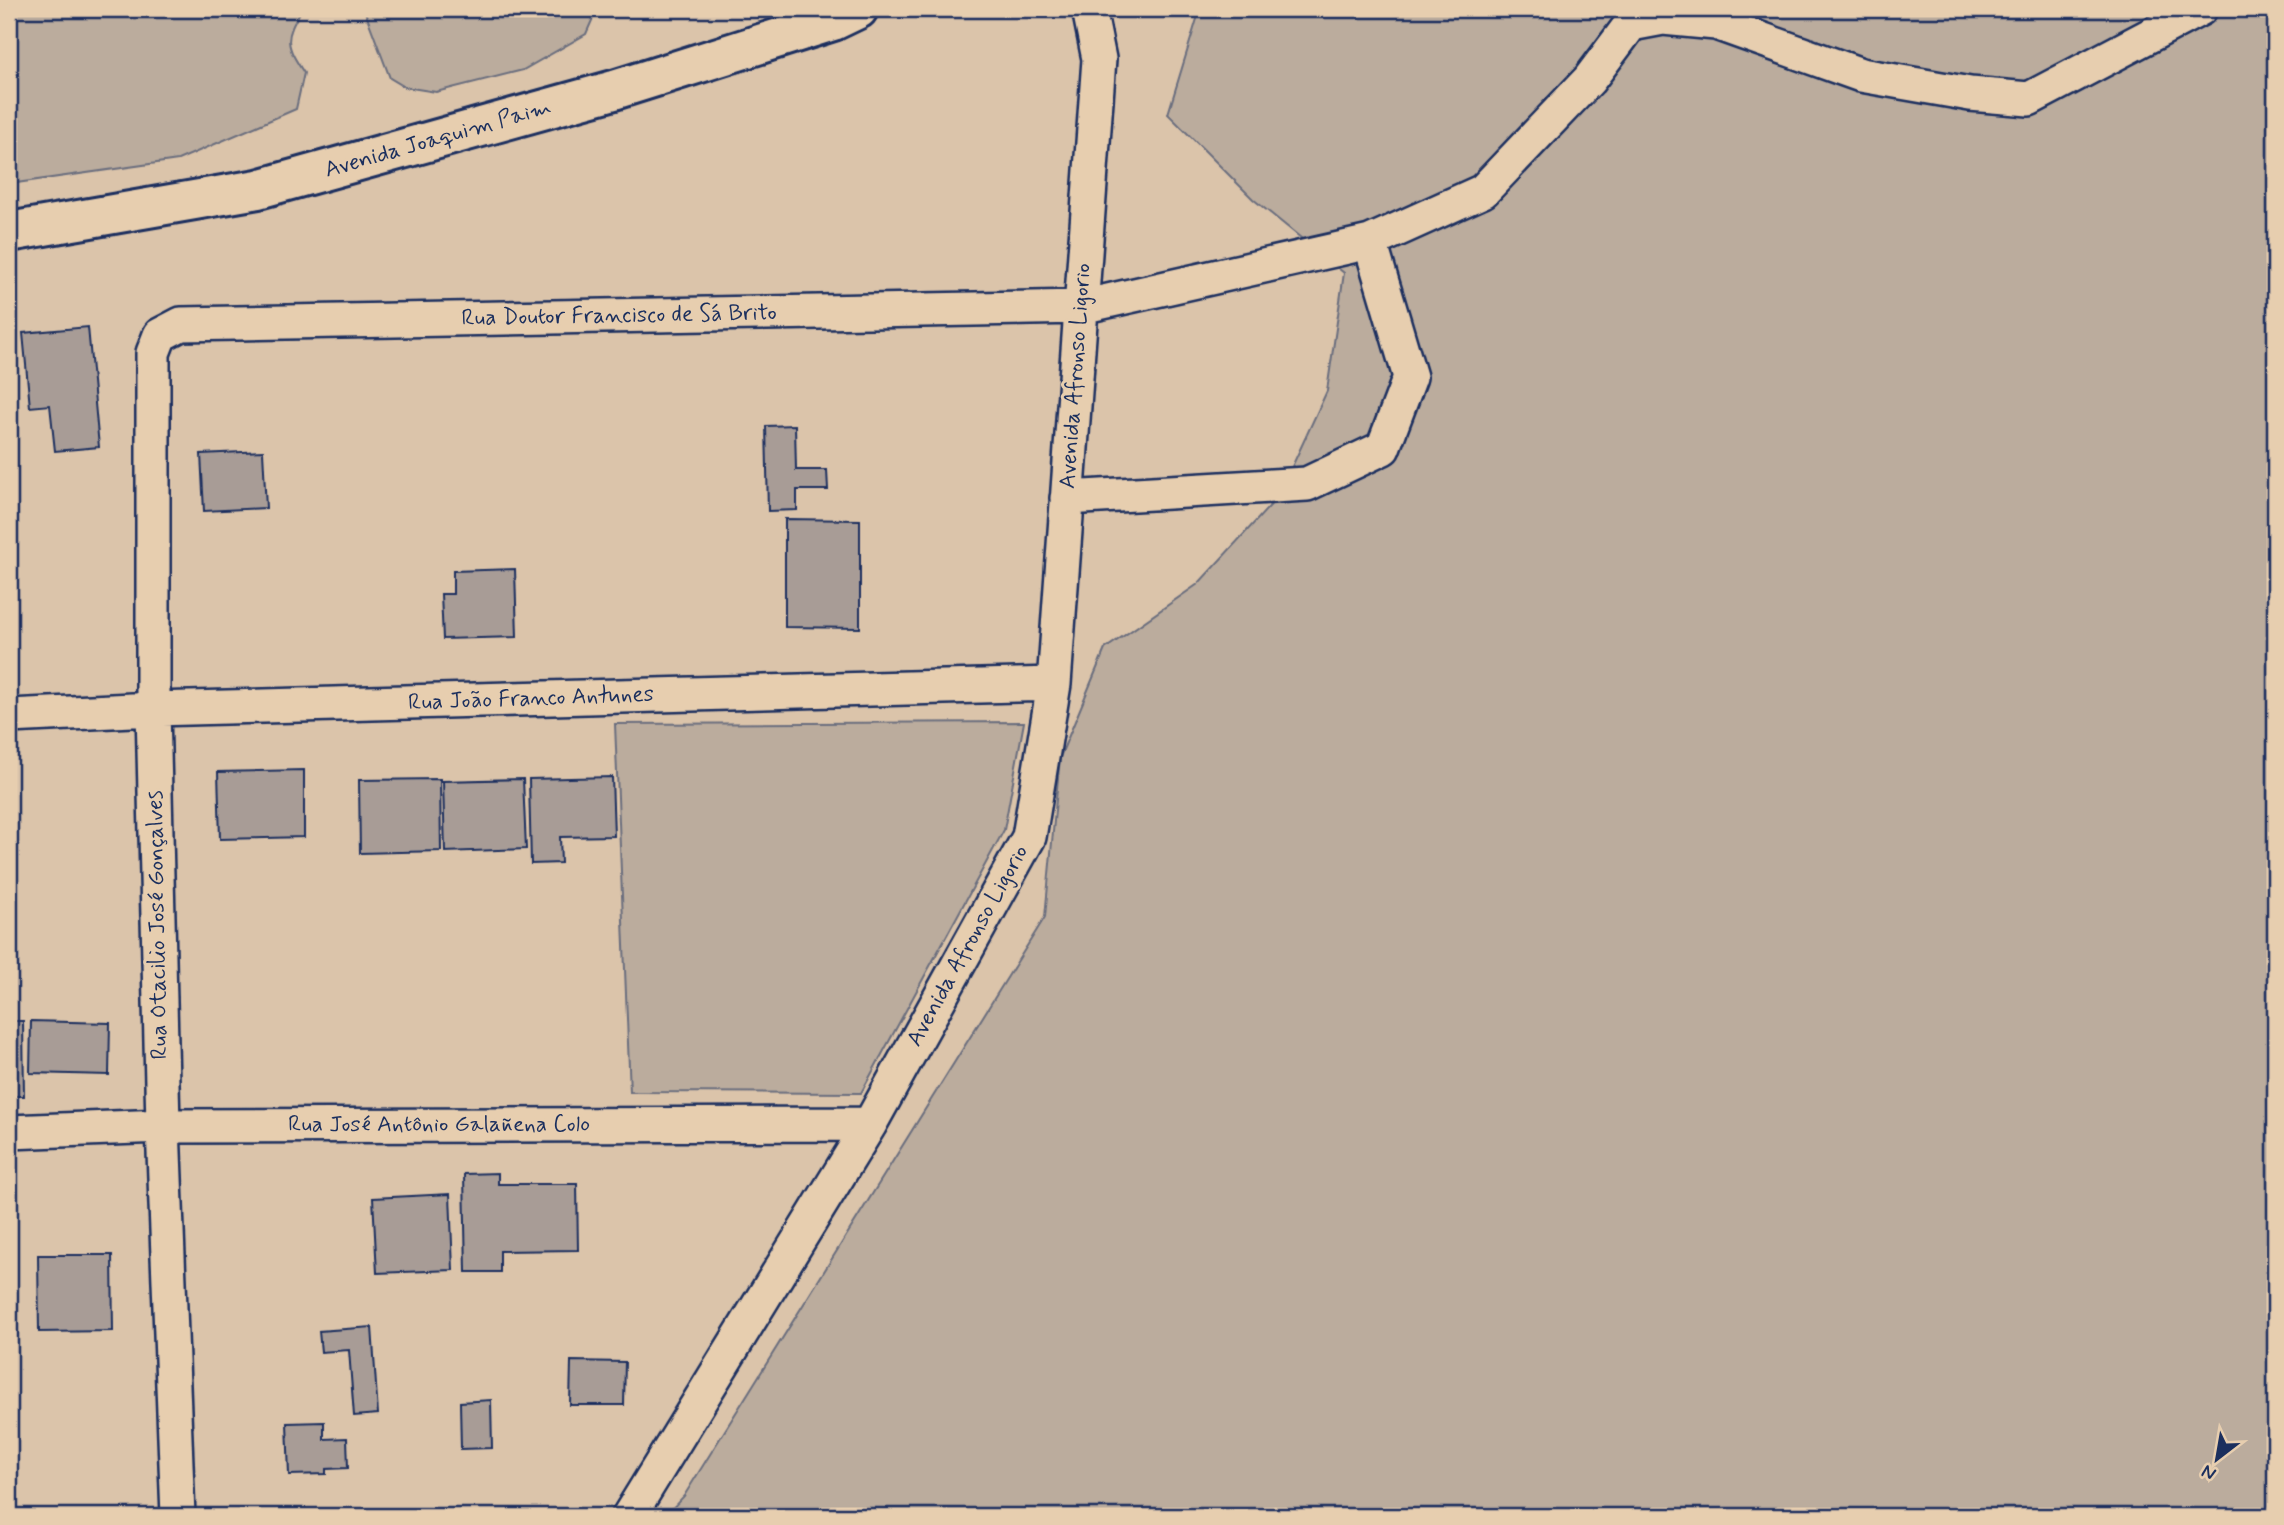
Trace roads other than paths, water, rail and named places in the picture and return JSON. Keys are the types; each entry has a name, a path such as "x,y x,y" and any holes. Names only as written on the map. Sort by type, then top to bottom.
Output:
{"street":[{"name":"Avenida Joaquim Paim","path":"9,232 258,189 614,90 833,21 858,9"},
{"name":"Avenida Afronso Ligorio","path":"629,1516 870,1124 1029,837 1054,684 1099,59 1089,9"},
{"name":"Rua Doutor Francisco de Sá Brito","path":"160,335 181,324 1081,307 1370,242 1483,191 1589,80 1631,24 1663,18 1716,23 1861,75 1970,94 2029,99 2200,9"},
{"path":"1067,498 1307,484 1383,448 1410,377 1370,242"},
{"name":"Rua Otacilio José Gonçalves","path":"160,335 153,353 153,709 163,1126 178,1516"},
{"name":"Rua João Franco Antunes","path":"9,716 153,709 1054,684"},
{"name":"Rua José Antônio Galañena Colo","path":"9,1132 163,1126 870,1124"}]}
